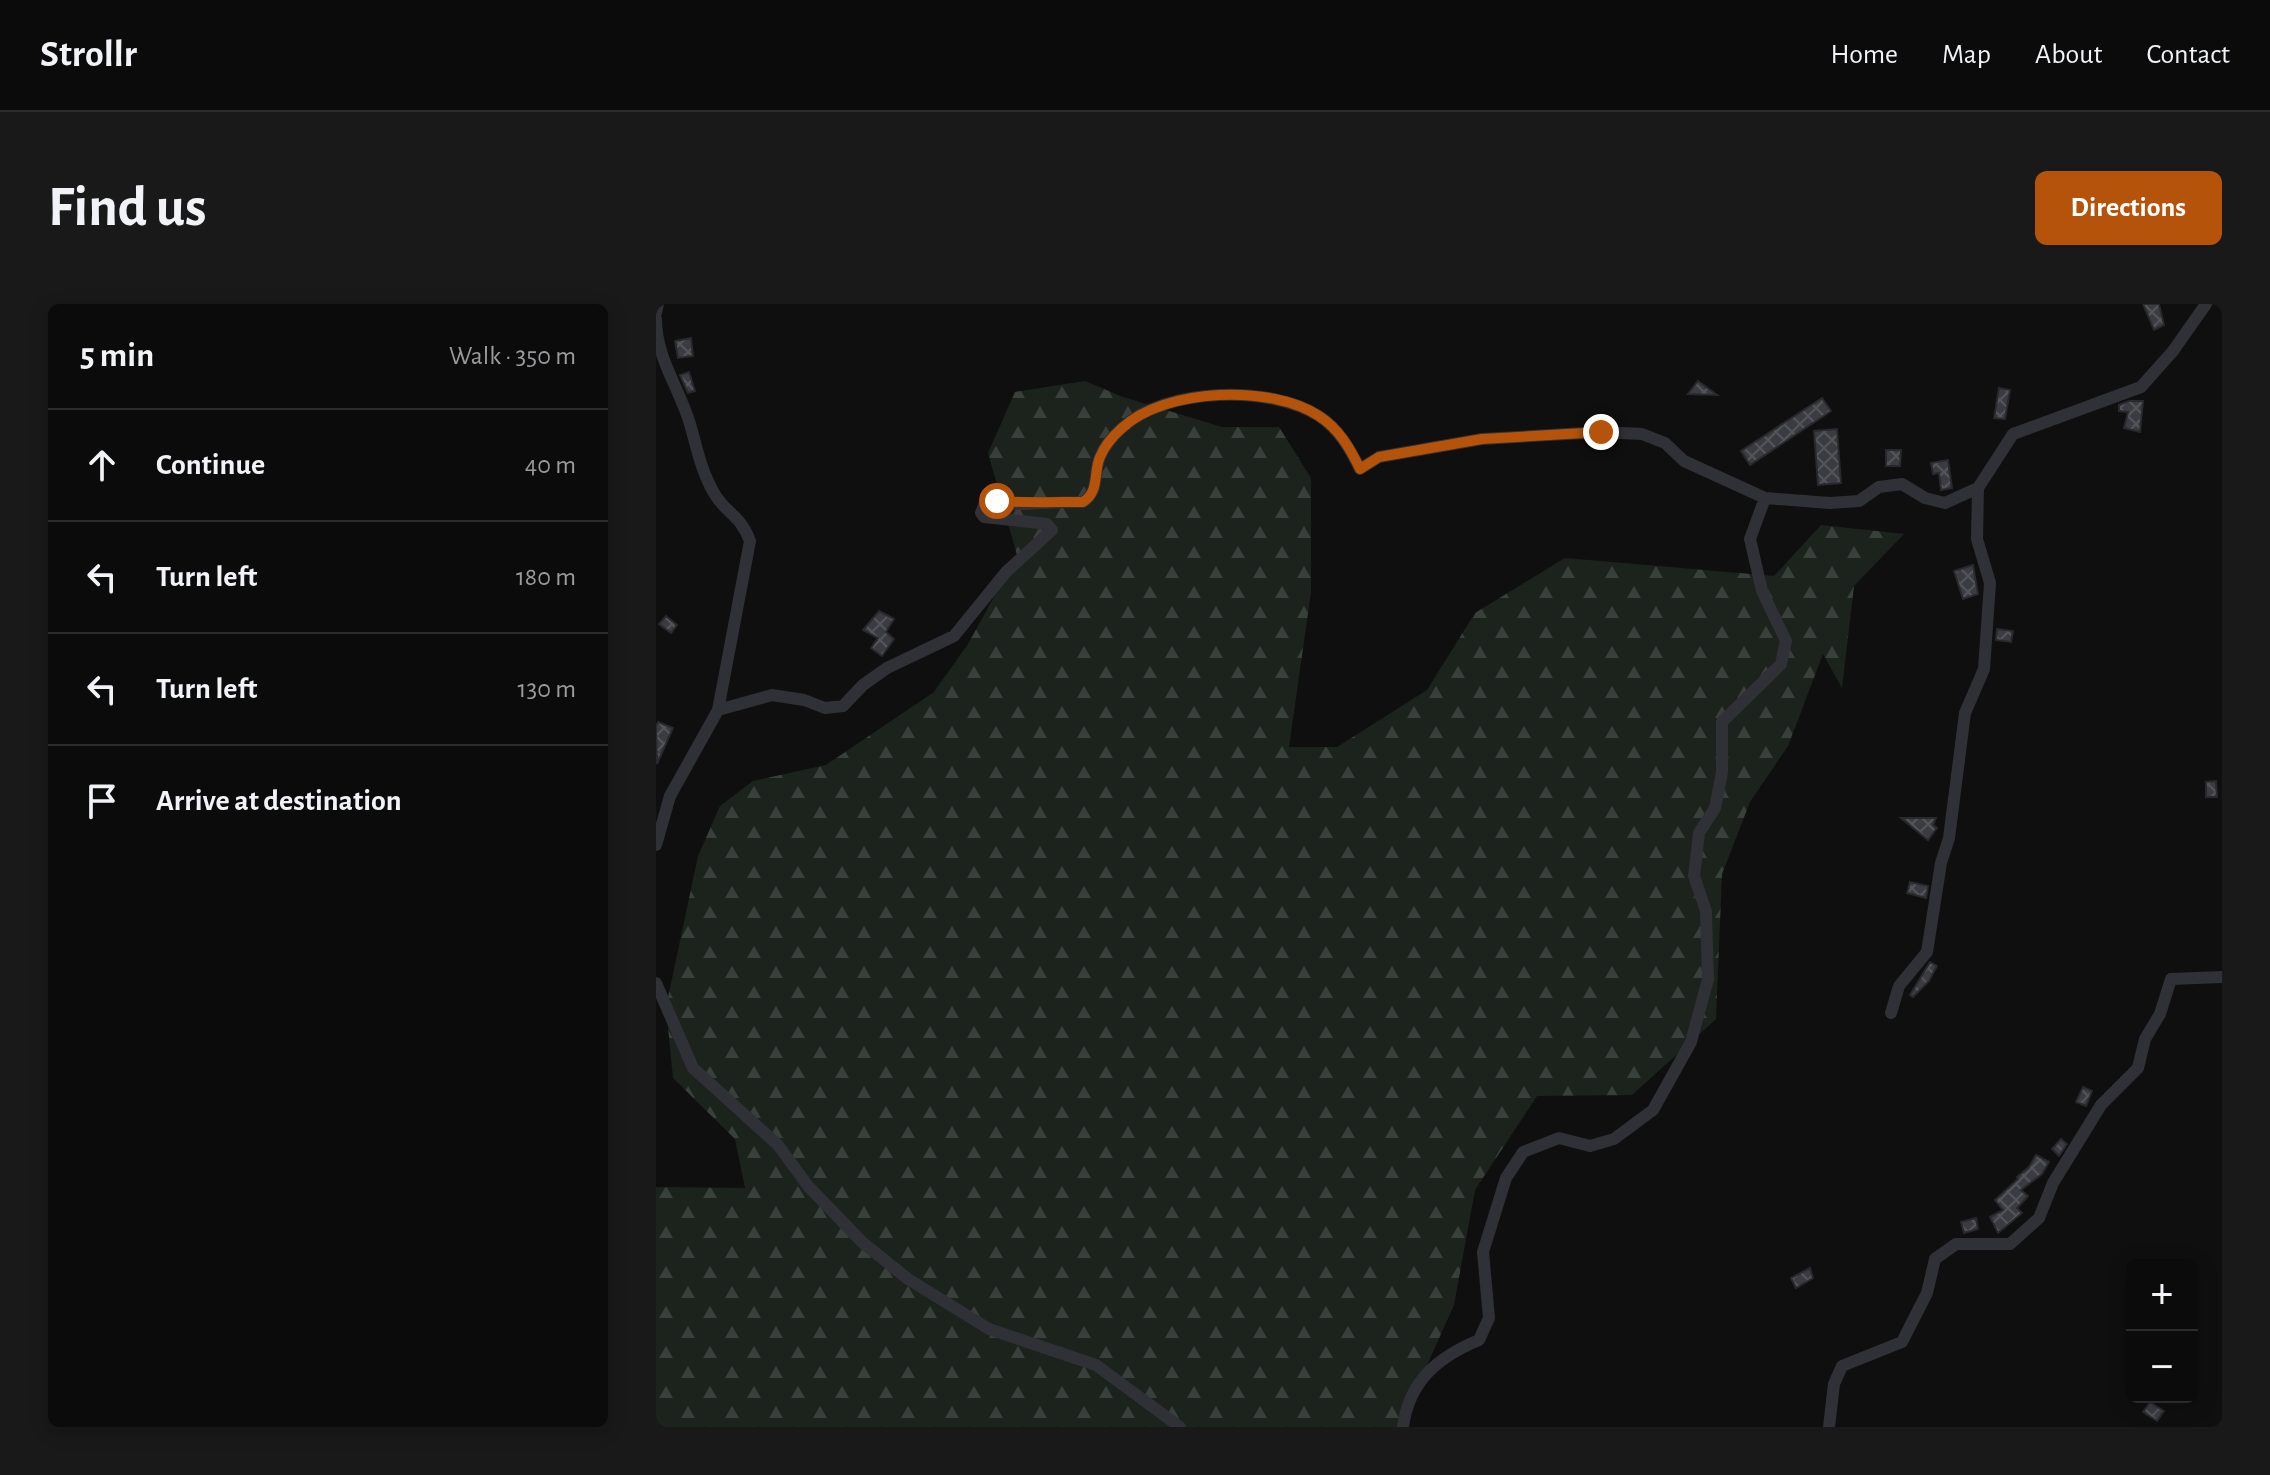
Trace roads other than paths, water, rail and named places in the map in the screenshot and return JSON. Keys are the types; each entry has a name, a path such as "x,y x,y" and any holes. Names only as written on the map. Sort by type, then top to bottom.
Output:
{"street":[{"path":"656,845 670,796 718,710 750,541 743,521 716,497 704,473 689,422 657,349 658,304"},
{"path":"1891,1013 1899,986 1927,952 1941,863 1949,838 1965,713 1984,669 1990,583 1977,539 1978,488 2013,434 2141,387 2173,351 2206,304"},
{"path":"718,710 772,695 834,709 843,706 863,685 887,668 954,636 1006,572 1052,530 1047,524 984,517 981,513 984,505 992,501 1021,504 1058,499 1083,502 1095,487 1100,456 1115,434 1139,415 1180,398 1254,397 1305,409 1327,422 1349,446 1360,469 1379,457 1482,439 1523,439 1587,432 1642,434 1665,443 1698,469 1765,498 1830,503 1859,501 1879,487 1902,484 1925,498 1945,503 1978,488"},
{"path":"1403,1427 1406,1408 1425,1372 1447,1353 1479,1340 1489,1318 1483,1252 1506,1178 1523,1152 1559,1138 1590,1146 1614,1139 1653,1110 1691,1042 1708,979 1706,911 1694,876 1699,833 1715,808 1722,772 1722,722 1781,664 1786,641 1762,591 1750,539 1765,498"},
{"path":"1829,1427 1834,1384 1842,1366 1902,1342 1927,1293 1935,1259 1956,1244 2010,1244 2039,1218 2053,1183 2101,1105 2138,1068 2145,1039 2160,1014 2171,979 2222,977"},
{"path":"656,983 693,1068 778,1145 808,1186 862,1242 908,1279 989,1329 1096,1365 1180,1427"}]}
